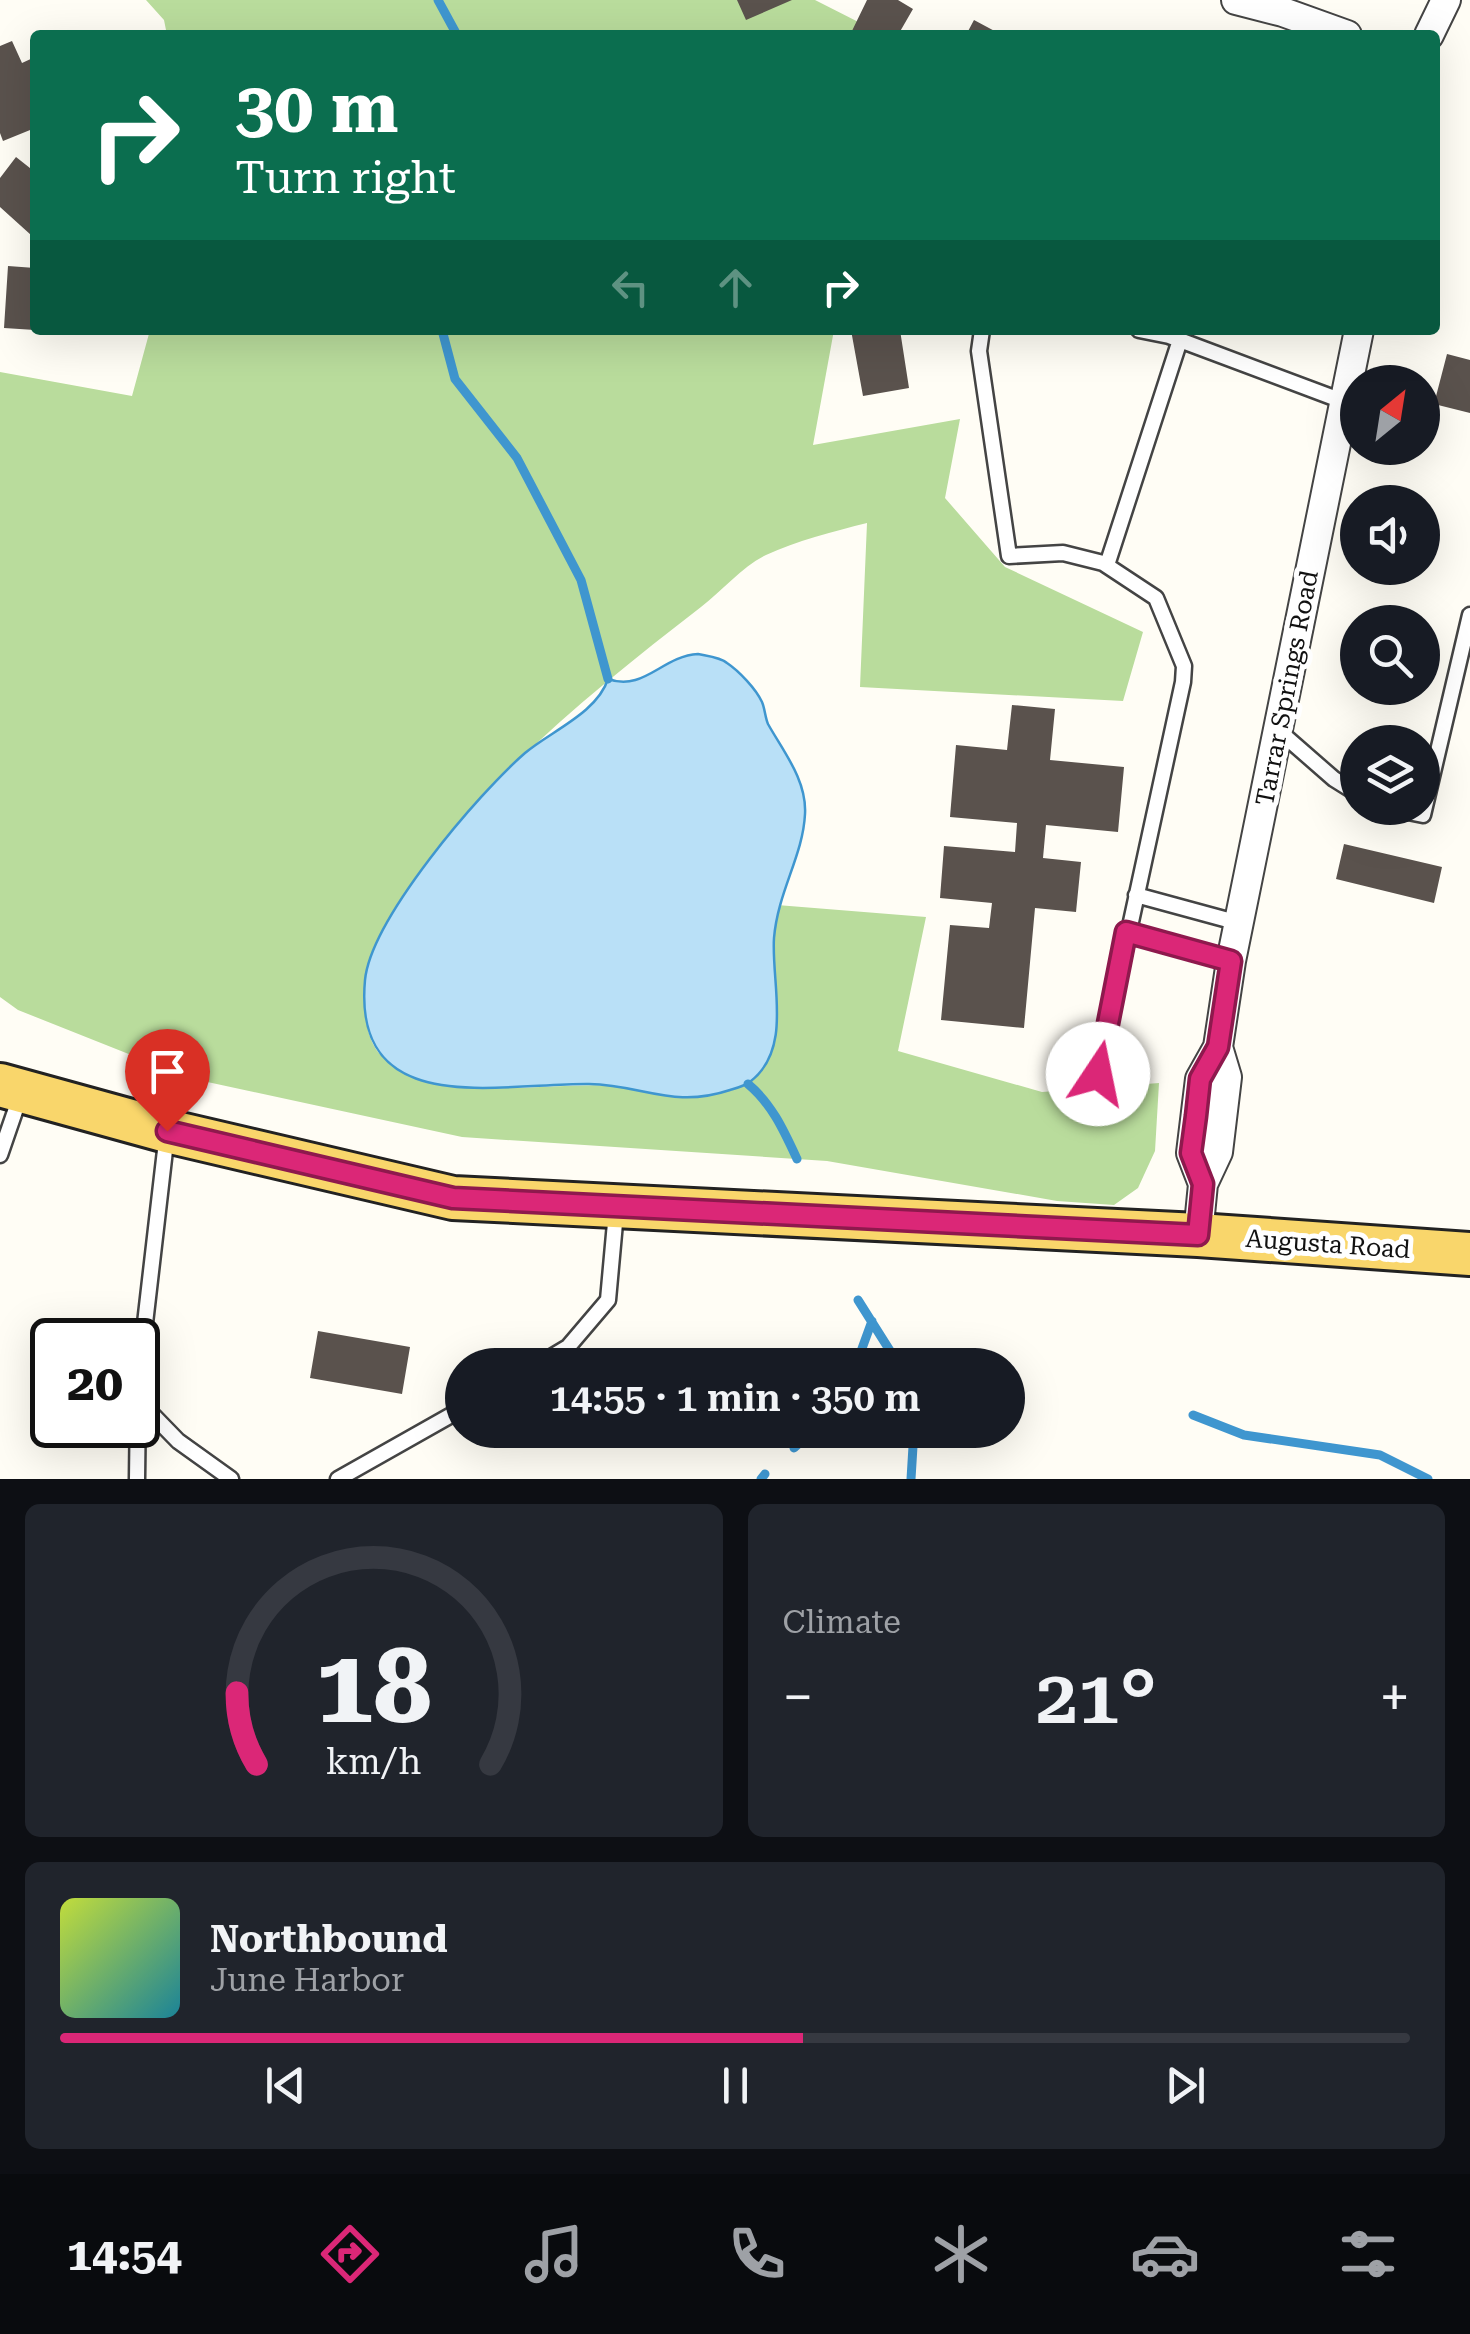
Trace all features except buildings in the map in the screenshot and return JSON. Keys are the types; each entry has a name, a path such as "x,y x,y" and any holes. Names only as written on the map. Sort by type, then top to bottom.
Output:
{"main road":[{"name":"Augusta Road","path":"11,1088 167,1131 453,1198 1198,1235 1470,1254"}],"street":[{"path":"1236,0 1333,30"},
{"path":"1431,30 1446,0"},
{"name":"Tarrar Springs Road","path":"1352,365 1358,335"},
{"name":"Tarrar Springs Road","path":"1198,1235 1203,1184 1191,1153 1200,1079 1218,1047 1231,961 1340,427"}],"lane":[{"path":"981,335 978,351 1009,556 1063,553 1107,565 1156,598 1184,666 1098,1074"},
{"path":"1160,335 1340,400"},
{"path":"1107,565 1180,340"},
{"path":"1440,744 1470,616"},
{"path":"1279,731 1340,783"},
{"path":"1136,896 1240,924"},
{"path":"1126,932 1231,961"},
{"path":"0,1155 11,1088"},
{"path":"146,1318 167,1131"},
{"path":"568,1348 608,1300 617,1206"},
{"path":"338,1479 445,1419"},
{"path":"160,1422 178,1441 231,1479"},
{"path":"138,1448 138,1479"}],"green space":[{"path":"146,0 815,0 874,30 166,30 164,20"},
{"path":"149,335 833,335 813,445 960,419 945,498 1005,567 1143,632 1123,701 860,687 867,523 766,555 577,707 500,779 465,818 402,904 375,953 365,992 368,1031 377,1051 388,1061 443,1083 500,1088 618,1086 774,943 777,905 926,917 898,1051 1042,1092 1159,1083 1155,1151 1138,1188 1114,1205 1057,1201 827,1161 462,1137 189,1078 18,1010 0,997 0,372 132,396"}],"water":[{"path":"698,654 724,661 756,692 768,724 798,778 805,801 800,844 776,921 776,1033 764,1067 744,1086 692,1097 589,1084 476,1088 407,1075 382,1056 367,1025 365,980 372,954 406,892 481,797 525,753 584,712 608,679 632,681 685,656"}],"waterway":[{"path":"438,0 454,30"},
{"path":"443,335 455,379 517,458 581,580 608,679"},
{"path":"748,1084 771,1109 797,1159"},
{"path":"858,1300 888,1348"},
{"path":"862,1348 872,1321"},
{"path":"1193,1415 1244,1435 1380,1455 1428,1479"},
{"path":"911,1479 913,1448"},
{"path":"761,1479 765,1474"}],"route":[{"path":"167,1131 453,1198 1198,1235 1203,1184 1191,1153 1200,1079 1218,1047 1231,961 1126,932 1098,1074"}]}
